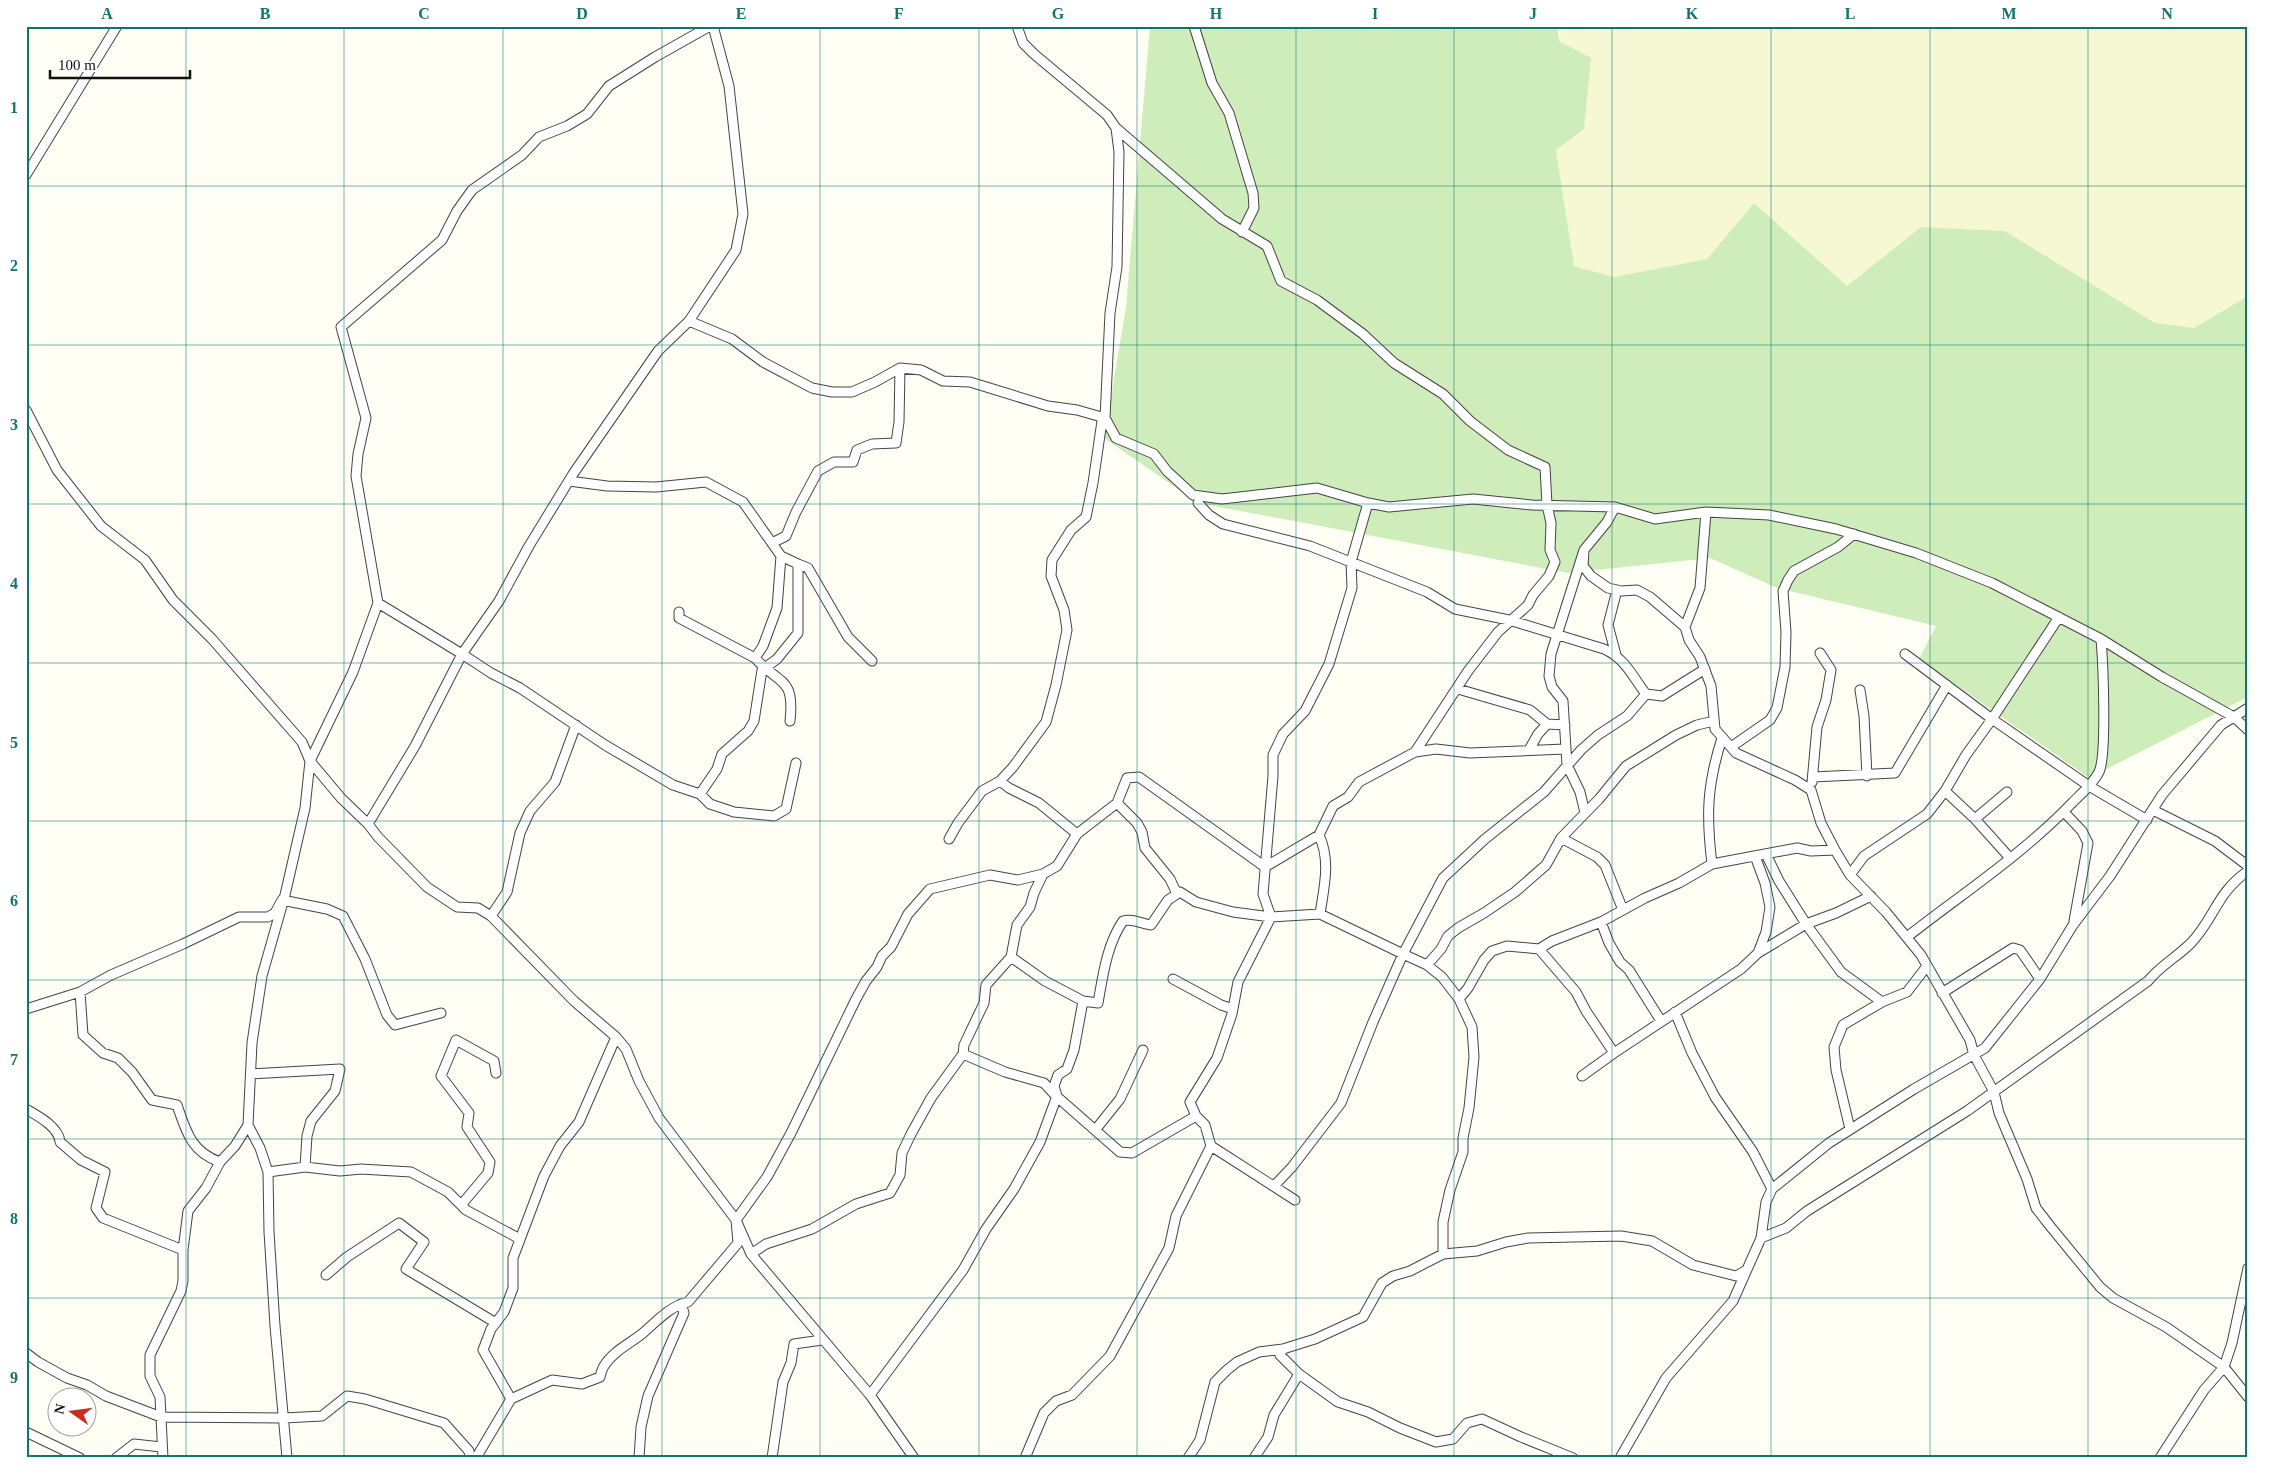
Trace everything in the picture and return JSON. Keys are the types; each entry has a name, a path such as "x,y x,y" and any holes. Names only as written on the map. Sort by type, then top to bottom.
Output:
{"street":[{"path":"26,174 117,26"},
{"path":"26,1008 80,992 110,975 183,944 239,916 268,917 275,913 285,895 305,808 310,762 353,672 378,603 356,476 358,454 366,418 341,327 442,240 457,211 472,190 522,155 539,137 567,126 587,114 609,86 655,57 712,26 729,86 743,214 736,250 689,321 658,351 569,482 529,546 499,601 462,654 414,746 368,824"},
{"path":"1017,26 1023,43 1077,92 1107,115 1116,128 1202,202 1242,232 1267,246 1281,282 1317,300 1363,334 1394,363 1443,394 1470,421 1508,450 1545,467 1547,505 1551,523 1550,550 1554,562 1549,576 1533,595 1528,605 1498,632 1468,671 1415,752"},
{"path":"1194,26 1212,83 1229,114 1253,193 1254,208 1242,232"},
{"path":"1116,128 1119,152 1117,267 1110,313 1105,418 1116,438 1154,454 1167,471 1193,496 1222,499 1317,488 1389,507 1473,499 1547,505 1615,507 1655,519 1706,512 1769,515 1854,534 1916,553 1992,583 2101,639 2162,677 2234,716 2248,730"},
{"path":"689,321 732,339 763,362 812,388 832,392 852,392 900,368 922,370 942,381 970,382 1048,406 1077,410 1105,418"},
{"path":"772,544 786,536 796,512 818,471 834,462 853,462 857,450 872,444 896,443 899,422 900,368"},
{"path":"26,410 57,470 101,526 146,560 173,600 212,639 302,742 310,762 341,798 368,824 426,887 457,907 478,908 491,916 574,1001 616,1037 626,1049 639,1081 659,1118 736,1220 751,1254 870,1395 914,1458"},
{"path":"949,839 958,823 982,791 1000,781 1046,722 1056,685 1067,630 1064,610 1051,576 1052,560 1071,530 1086,517 1102,420 1105,418"},
{"path":"569,482 607,486 656,487 706,482 743,502 781,556 808,568 848,637 872,660"},
{"path":"1198,503 1209,515 1223,524 1310,546 1427,592 1455,609 1510,620 1616,655 1629,667 1646,694"},
{"path":"1295,1200 1211,1146 1205,1126 1196,1116 1190,1102 1217,1058 1238,982 1271,917 1263,894 1274,776 1273,755 1283,734 1305,711 1329,664 1352,588 1351,562 1368,503"},
{"path":"1584,813 1580,792 1567,765 1563,701 1552,687 1549,676 1551,654 1558,637 1584,550 1608,522 1615,507"},
{"path":"1685,627 1700,588 1706,512"},
{"path":"1730,747 1770,720 1777,708 1785,667 1786,632 1783,592 1788,580 1794,570 1838,547 1854,534"},
{"path":"1584,550 1583,566 1591,576 1608,588 1637,590 1650,597 1685,627 1689,640 1712,686 1715,729 1730,747 1736,753 1796,780 1811,790"},
{"path":"755,658 763,646 777,608 781,556"},
{"path":"700,794 717,769 722,754 748,731 754,721 762,670 777,659 798,633 798,564"},
{"path":"1616,655 1608,625 1617,590"},
{"path":"378,603 491,673 520,688 605,745 673,785 700,794 710,804 726,809 774,816 786,809 796,762"},
{"path":"679,612 679,618 755,658 764,668 784,681 790,692 790,721"},
{"path":"1850,875 1864,856 1927,814 1945,791 1966,755 2059,617"},
{"path":"1907,937 2010,858 2064,812 2089,786 2100,771 2102,745 2101,639"},
{"path":"1820,652 1831,670 1826,700 1817,727 1811,790 1821,823 1850,875 1886,912 1907,937 1927,966 1970,1040 1974,1055 1994,1092 1999,1113 2027,1179 2036,1208 2100,1287 2113,1298 2166,1327 2224,1367 2248,1398"},
{"path":"1905,654 1992,719 2089,786 2147,820"},
{"path":"1646,694 1662,696 1704,669"},
{"path":"1813,776 1867,776 1895,773 1947,685"},
{"path":"1458,689 1530,710 1547,724 1566,725"},
{"path":"1860,690 1864,716 1867,776"},
{"path":"1274,1186 1308,1147 1341,1103 1372,1022 1403,954 1443,878 1486,839 1544,792 1567,765 1598,735 1627,716 1646,694"},
{"path":"1620,1458 1666,1378 1733,1301 1761,1238 1766,1202 1772,1188 1828,1143 1914,1089 1985,1048 2040,980 2073,925 2110,876 2162,795 2221,725 2248,708"},
{"path":"1427,965 1448,936 1515,892 1546,865 1561,838 1626,766 1676,735 1697,725 1714,721"},
{"path":"1528,750 1547,724"},
{"path":"491,916 507,892 520,833 530,811 555,782 576,725"},
{"path":"1712,864 1708,827 1709,798 1712,769 1722,738"},
{"path":"1265,867 1319,836 1333,806 1348,797 1359,782 1415,752 1436,749 1470,753 1565,749"},
{"path":"476,1458 512,1399 552,1380 582,1384 600,1377 604,1365 619,1350 681,1304 688,1302 738,1243 736,1220 767,1177 792,1133 856,998 866,981 877,968 882,956 891,947 908,914 930,889 990,875 1018,880 1043,874 1057,866 1077,834 1117,803 1127,778 1139,777 1265,867"},
{"path":"1000,781 1009,788 1039,803 1077,834"},
{"path":"1945,791 1976,819 2010,858"},
{"path":"1976,819 2006,792"},
{"path":"1117,803 1137,824 1142,832 1144,848 1170,879 1177,894"},
{"path":"2153,810 2215,840 2248,866"},
{"path":"2064,812 2082,831 2088,843 2073,925"},
{"path":"1319,836 1323,844 1326,862 1326,881 1320,914"},
{"path":"1561,838 1597,857 1605,866 1623,910"},
{"path":"1459,999 1492,951 1507,946 1539,949 1552,941 1601,922 1645,898 1679,884 1712,864 1797,848 1811,851 1835,850"},
{"path":"1766,854 1779,881 1806,924 1841,972 1882,1002"},
{"path":"1755,856 1765,883 1770,907 1766,932 1758,953"},
{"path":"1761,1238 1786,1228 1816,1206 1994,1092 2148,981 2157,970 2191,943 2223,893 2248,871"},
{"path":"751,1254 766,1244 812,1229 856,1204 890,1194 900,1175 902,1153 910,1134 931,1098 963,1054 964,1046 984,1003 986,985 1011,957 1017,925 1030,907 1034,892 1043,874"},
{"path":"1011,957 1045,981 1083,1001 1098,1003 1108,950 1114,934 1123,921 1131,919 1142,924 1151,925 1168,900 1180,892 1196,902 1226,910 1271,917 1320,914 1427,965 1442,977 1459,999 1472,1027 1474,1057 1463,1152 1450,1190 1443,1222 1443,1254"},
{"path":"1582,1076 1614,1052 1741,969 1758,953 1806,924 1836,913 1871,896"},
{"path":"282,900 327,909 343,916 365,959 387,1015 396,1025 441,1013"},
{"path":"162,1458 160,1396 150,1376 150,1356 181,1291 183,1281 183,1250 188,1210 206,1188 220,1162 235,1146 248,1125 252,1042 262,976 282,900"},
{"path":"1601,922 1609,943 1620,962 1629,970 1661,1021"},
{"path":"1942,993 2013,948 2020,950 2040,980"},
{"path":"1539,949 1576,992 1586,1011 1614,1052"},
{"path":"1850,1130 1836,1070 1834,1047 1843,1025 1882,1002 1907,992 1927,966"},
{"path":"1173,979 1232,1009"},
{"path":"80,992 83,1035 103,1053 118,1058 132,1072 152,1100 176,1105 189,1139 206,1157 220,1162"},
{"path":"870,1395 963,1270 986,1228 1014,1189 1040,1142 1057,1096 1054,1086 1058,1075 1067,1069 1072,1056 1083,1001"},
{"path":"1676,1012 1692,1053 1716,1097 1753,1152 1772,1188"},
{"path":"512,1399 483,1350 491,1329 504,1312 513,1288 513,1258 544,1176 560,1146 579,1122 616,1037"},
{"path":"462,1204 488,1173 490,1162 467,1127 469,1113 441,1076 456,1040 494,1061 496,1073"},
{"path":"1096,1129 1120,1100 1143,1050"},
{"path":"963,1054 1004,1072 1044,1083 1120,1152 1132,1153 1196,1116"},
{"path":"251,1074 340,1069 335,1091 310,1121 305,1167"},
{"path":"26,1109 47,1122 60,1138 60,1142 81,1160 105,1172 96,1208 103,1218 183,1250"},
{"path":"248,1125 260,1148 268,1172 268,1232 287,1458"},
{"path":"1025,1458 1044,1413 1056,1401 1072,1395 1110,1356 1169,1248 1176,1216 1211,1146"},
{"path":"268,1172 305,1167 340,1171 361,1169 411,1172 448,1192 466,1210 520,1239"},
{"path":"326,1275 347,1257 399,1223 424,1242 406,1269 496,1322"},
{"path":"1188,1458 1200,1440 1215,1382 1237,1362 1259,1352 1283,1349 1315,1339 1363,1317 1382,1283 1393,1276 1443,1254 1477,1251 1506,1242 1528,1238 1622,1236 1652,1241 1693,1265 1716,1272 1736,1276 1746,1270"},
{"path":"2160,1458 2204,1390 2224,1367 2232,1343 2248,1268"},
{"path":"639,1458 641,1427 648,1396 684,1313 681,1304"},
{"path":"772,1458 783,1382 791,1363 794,1344 822,1340"},
{"path":"1283,1349 1280,1355 1299,1374 1338,1402 1368,1412 1400,1428 1436,1442 1453,1439 1467,1423 1482,1419 1573,1458"},
{"path":"26,1353 67,1378 88,1385 106,1396 161,1417 284,1418 322,1416 347,1396 365,1398 444,1424 468,1451 470,1458"},
{"path":"1254,1458 1268,1437 1274,1415 1299,1374"},
{"path":"26,1432 80,1458"},
{"path":"116,1458 134,1444 161,1447"}],"green space":[{"path":"1150,26 1557,26 1559,41 1591,58 1584,129 1556,150 1574,266 1614,277 1707,259 1754,203 1847,286 1921,227 2005,231 2155,323 2194,328 2248,296 2248,697 2089,778 1919,659 1936,626 1777,588 1710,558 1568,573 1198,503 1104,438 1126,307"},
{"path":"1557,26 2248,26 2248,296 2194,328 2155,323 2005,231 1921,227 1847,286 1754,203 1707,259 1614,277 1574,266 1556,150 1584,129"}]}
